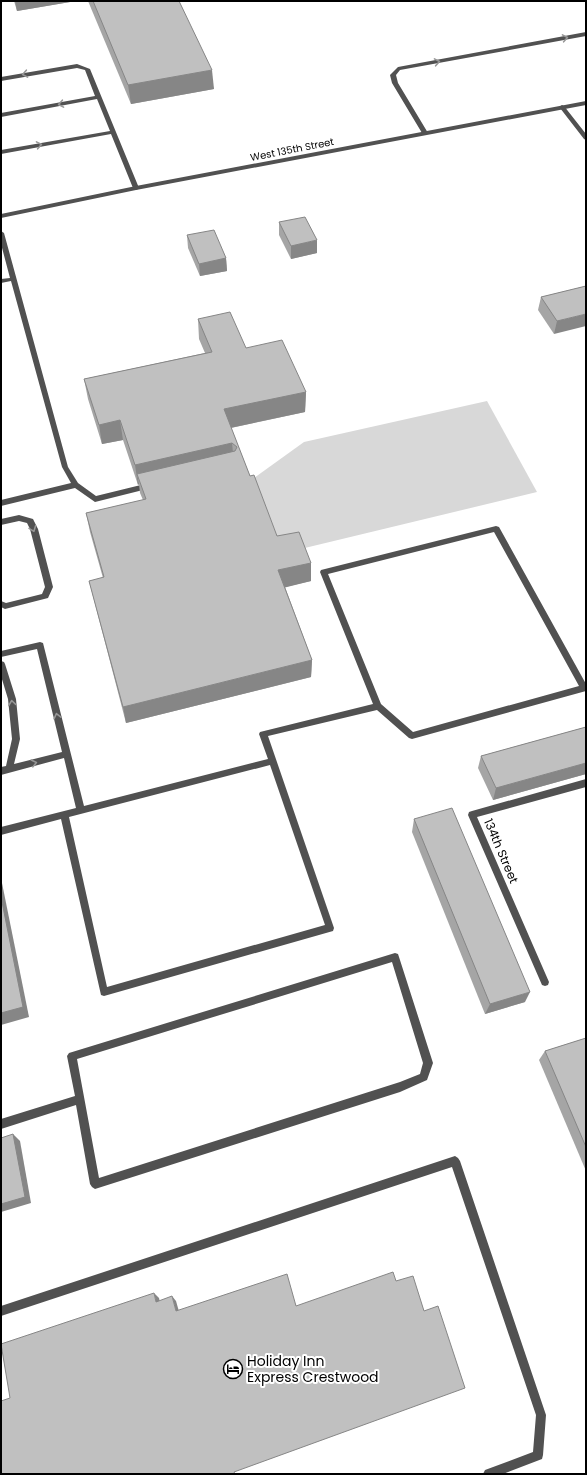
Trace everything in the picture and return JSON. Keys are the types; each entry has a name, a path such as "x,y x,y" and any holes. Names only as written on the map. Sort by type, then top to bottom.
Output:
{"street":[{"path":"425,133 395,83 393,75 398,69 586,34"},
{"path":"1,79 77,66 88,69 136,188"},
{"path":"1,115 99,97"},
{"name":"West 135th Street","path":"1,216 136,188 586,103"},
{"path":"562,107 586,138"},
{"path":"1,152 113,132"},
{"path":"1,233 65,466 76,485 95,499 157,485"},
{"path":"1,281 14,279"},
{"path":"1,503 76,485"},
{"path":"1,522 19,518 30,520 34,529 50,587 45,596 4,606 1,604"},
{"path":"496,529 584,688 412,736 378,706 324,572 496,529"},
{"path":"1,654 40,645 81,810"},
{"path":"1,664 12,699 16,739 5,770"},
{"path":"64,815 104,992 330,928 263,734 378,706"},
{"path":"5,770 67,754"},
{"path":"1,831 273,761"},
{"name":"134th Street","path":"545,982 472,815 586,783"},
{"path":"395,957 428,1063 424,1077 400,1088 95,1184 80,1099 72,1056 395,957"},
{"path":"1,1124 80,1099"},
{"path":"1,1311 455,1161 541,1415 538,1455 489,1474"}],"shaded area":[{"path":"487,401 537,492 284,553 254,478 304,442"}],"building":[{"path":"93,1 179,1 212,70 128,85"},
{"path":"305,217 317,240 291,246 279,222"},
{"path":"214,230 226,258 199,264 187,235"},
{"path":"586,286 586,314 557,321 541,297"},
{"path":"230,312 246,348 282,340 306,392 224,409 250,476 254,475 277,536 299,532 311,563 278,570 312,660 123,707 89,581 104,577 86,513 146,499 137,474 235,451 237,447 232,443 135,465 120,420 99,425 84,379 212,352 198,319"},
{"path":"586,727 586,763 496,788 481,756"},
{"path":"452,808 530,992 490,1004 414,819"},
{"path":"1,897 23,1007 1,1013"},
{"path":"586,1038 586,1147 545,1051"},
{"path":"13,1134 25,1197 1,1204 1,1138"},
{"name":"Holiday Inn Express Crestwood","path":"393,1272 396,1281 413,1276 424,1311 438,1306 465,1388 234,1472 235,1474 1,1474 1,1401 10,1398 1,1344 154,1293 156,1302 172,1296 176,1311 287,1274 296,1306"}],"place":[{"name":"Holiday Inn Express Crestwood","path":"233,1369"}]}
